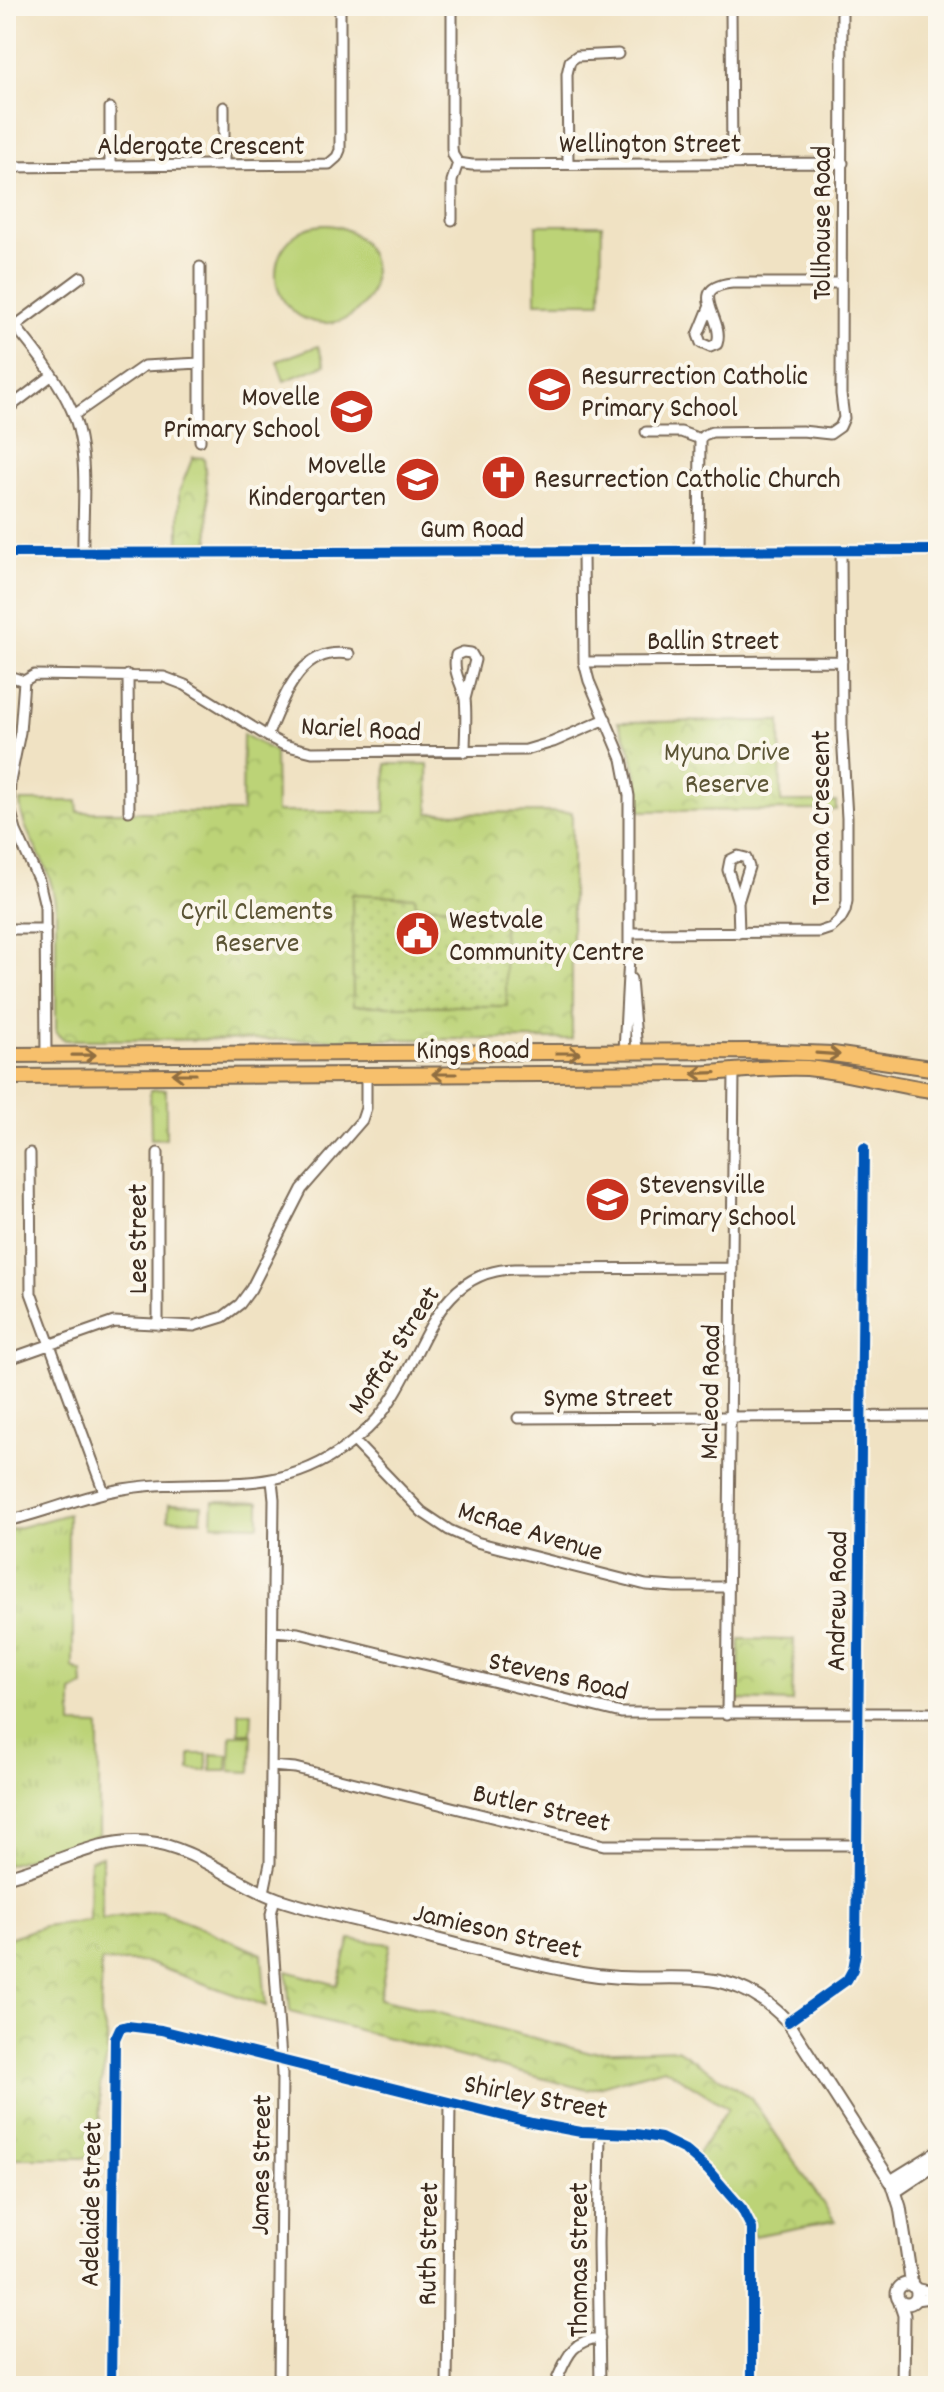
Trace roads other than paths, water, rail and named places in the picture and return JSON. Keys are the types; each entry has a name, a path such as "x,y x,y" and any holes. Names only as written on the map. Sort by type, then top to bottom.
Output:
{"main road":[{"path":"630,1052 632,1073"},
{"path":"365,1054 366,1074"},
{"name":"Kings Road","path":"6,1055 833,1054 938,1069"},
{"path":"46,1055 47,1076"},
{"name":"Kings Road","path":"6,1077 734,1072 761,1068 806,1068 938,1091"}],"street":[{"name":"Aldergate Crescent","path":"6,167 329,164 340,150 340,6"},
{"path":"452,6 452,148 458,163 452,181 452,220"},
{"path":"731,6 732,163"},
{"name":"Tollhouse Road","path":"700,439 712,432 802,431 830,434 840,427 844,418 841,394 842,6"},
{"path":"568,164 567,74 570,61 577,56 618,54"},
{"path":"224,107 224,165"},
{"path":"110,108 110,166"},
{"name":"Wellington Street","path":"458,163 843,163"},
{"path":"200,267 200,441"},
{"path":"15,326 81,277"},
{"path":"709,308 710,292 721,284 841,283"},
{"path":"6,315 51,376 74,415 83,458 83,553"},
{"path":"74,415 144,366 200,363"},
{"path":"6,410 51,376"},
{"path":"646,432 681,432 700,439 699,551"},
{"name":"Tarana Crescent","path":"630,933 819,932 835,925 845,911 847,818 842,733 841,550"},
{"name":"Gum Road","path":"6,553 938,550"},
{"path":"583,551 584,662 628,781 630,1052"},
{"path":"267,736 301,670 325,654 349,654"},
{"name":"Ballin Street","path":"584,662 842,661"},
{"path":"6,675 24,681 20,732 8,805 16,831 39,881 45,906 46,1055"},
{"name":"Nariel Road","path":"24,681 34,675 164,677 185,685 284,745 312,752 526,750 606,719"},
{"path":"128,675 129,811"},
{"path":"465,699 465,752"},
{"path":"738,902 739,933"},
{"path":"6,929 46,929"},
{"name":"McLeod Road","path":"727,1714 734,1072"},
{"path":"6,1360 114,1322 194,1326 214,1322 233,1310 246,1297 302,1189 362,1120 366,1105 366,1074"},
{"name":"Andrew Road","path":"788,2022 842,1984 853,1969 856,1952 864,1148"},
{"path":"30,1153 30,1283 33,1300 104,1492"},
{"name":"Lee Street","path":"158,1153 158,1325"},
{"name":"Moffat Street","path":"6,1521 104,1492 172,1483 272,1481 313,1467 354,1441 371,1426 392,1400 445,1302 459,1288 478,1277 508,1269 732,1268"},
{"name":"Syme Street","path":"518,1418 938,1416"},
{"name":"McRae Avenue","path":"354,1441 422,1512 449,1530 476,1542 646,1585 728,1587"},
{"name":"James Street","path":"272,1481 269,1895 281,2060 279,2386"},
{"name":"Stevens Road","path":"273,1631 298,1633 621,1713 938,1713"},
{"name":"Butler Street","path":"271,1766 295,1768 604,1845 856,1845"},
{"name":"Jamieson Street","path":"6,1877 101,1845 144,1842 193,1855 269,1895 558,1969 615,1977 692,1977 726,1982 760,1997 788,2022 893,2186"},
{"name":"Shirley Street","path":"123,2027 161,2030 532,2123 600,2134 648,2136 673,2143 708,2170 746,2216 752,2229 752,2386"},
{"name":"Adelaide Street","path":"111,2386 115,2039 123,2027"},
{"name":"Ruth Street","path":"447,2386 450,2103"},
{"name":"Thomas Street","path":"600,2134 600,2386"},
{"path":"893,2186 938,2152"},
{"path":"893,2186 938,2163"},
{"path":"893,2186 909,2294 903,2386"},
{"path":"909,2294 938,2295"},
{"path":"554,2386 577,2344 600,2338"}],"place":[{"name":"Resurrection Catholic Primary School","path":"550,390"},
{"name":"Movelle Primary School","path":"351,411"},
{"name":"Resurrection Catholic Church","path":"503,477"},
{"name":"Movelle Kindergarten","path":"417,479"},
{"name":"Westvale Community Centre","path":"418,934"},
{"name":"Stevensville Primary School","path":"608,1199"}],"park label":[{"name":"Myuna Drive Reserve","path":"727,766"},
{"name":"Cyril Clements Reserve","path":"257,925"}]}
